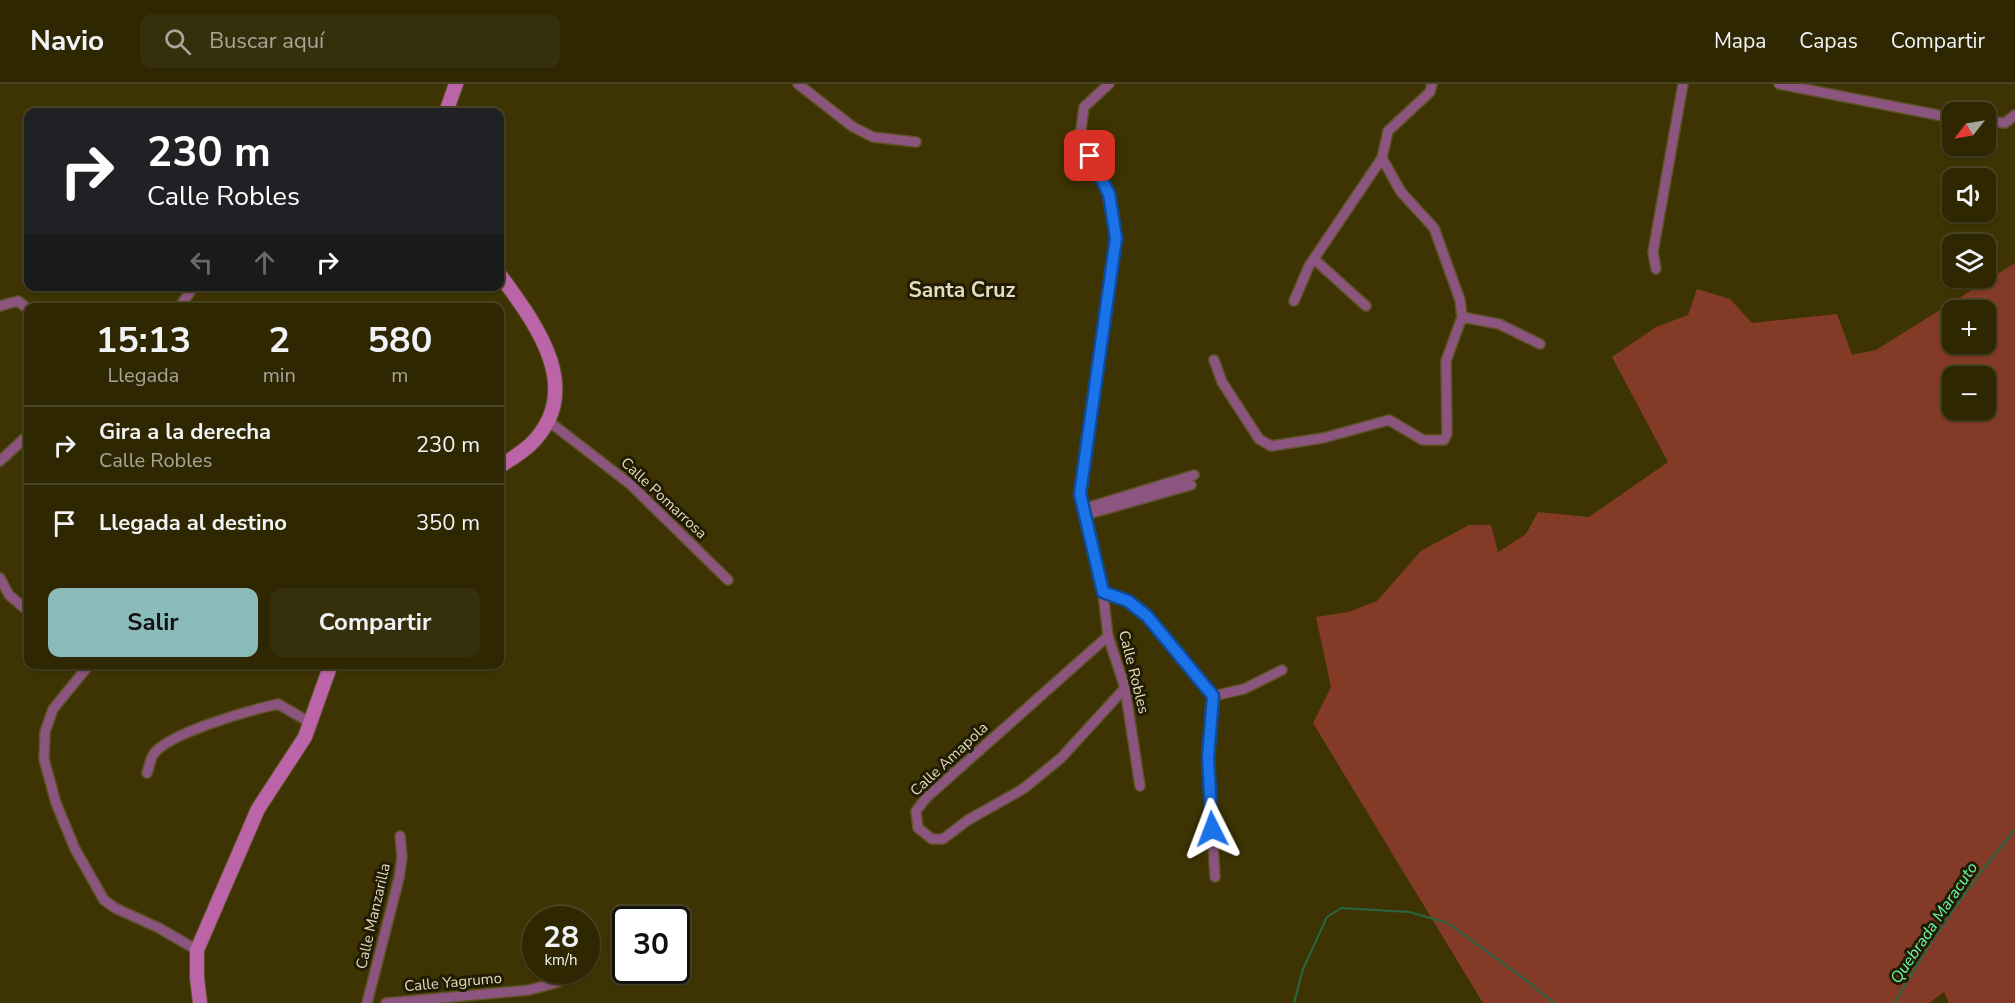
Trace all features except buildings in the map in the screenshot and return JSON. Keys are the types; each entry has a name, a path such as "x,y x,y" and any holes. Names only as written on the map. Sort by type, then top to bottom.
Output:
{"street":[{"path":"447,108 456,84"},
{"path":"798,84 853,127 873,137 916,142"},
{"name":"Calle Robles","path":"1109,84 1084,107 1080,137 1109,194 1116,238 1080,494 1103,592 1108,636 1125,688 1140,786"},
{"path":"1294,301 1314,259 1382,159 1388,131 1430,92 1432,84"},
{"path":"1656,269 1653,252 1683,84"},
{"path":"1779,84 1942,116"},
{"path":"1996,122 2006,123 2015,115"},
{"path":"1214,360 1222,381 1259,439 1271,446 1323,438 1389,420 1423,440 1444,440 1447,434 1446,361 1462,317 1461,300 1434,228 1401,192 1382,159"},
{"path":"1314,259 1366,306"},
{"path":"504,281 532,320 550,357 556,389 547,420 531,444 504,463"},
{"path":"0,306 18,301 24,306"},
{"path":"1462,317 1499,324 1540,344"},
{"name":"Calle Pomarrosa","path":"547,420 630,484 728,580"},
{"path":"0,461 24,439"},
{"path":"1084,512 1194,475"},
{"path":"1084,512 1191,485"},
{"path":"0,578 9,595 24,608"},
{"path":"1103,592 1128,601 1147,616 1213,696 1208,758 1215,877"},
{"name":"Calle Amapola","path":"1108,636 926,798 916,811 918,828 932,839 943,839 968,820 1023,789 1061,758 1125,688"},
{"path":"86,669 53,709 45,732 44,759 60,815 75,849 104,900 115,908 159,928 197,950"},
{"path":"200,1003 197,950 258,809 305,737 329,669"},
{"path":"1213,696 1244,689 1282,670"},
{"path":"147,773 153,755 174,738 250,710 278,704 311,723"},
{"name":"Calle Manzarilla","path":"367,1003 399,878 402,857 400,836"},
{"name":"Calle Yagrumo","path":"386,1003 529,990 552,984"}],"shaded area":[{"path":"2015,263 2015,1003 1949,1003 1944,992 1929,1003 1483,1003 1313,723 1331,687 1316,617 1348,612 1377,601 1421,551 1469,525 1491,525 1498,552 1526,534 1538,512 1589,517 1668,462 1612,357 1656,327 1688,315 1697,289 1730,299 1752,323 1837,314 1852,355 1876,350 1942,309 1942,354 1996,354 1996,300 1956,300 1975,288 1996,288 1996,275"}],"waterway":[{"name":"Quebrada Maracuto","path":"1895,1003 1951,913 2015,830"},
{"name":"Quebrada Maracuto","path":"1294,1003 1303,969 1327,917 1341,908 1409,912 1448,923 1554,1003"}],"district":[{"name":"Santa Cruz","path":"962,290"}],"route":[{"path":"1090,156 1109,194 1116,238 1080,494 1103,592 1128,601 1147,616 1213,696 1208,758 1212,829"}]}
